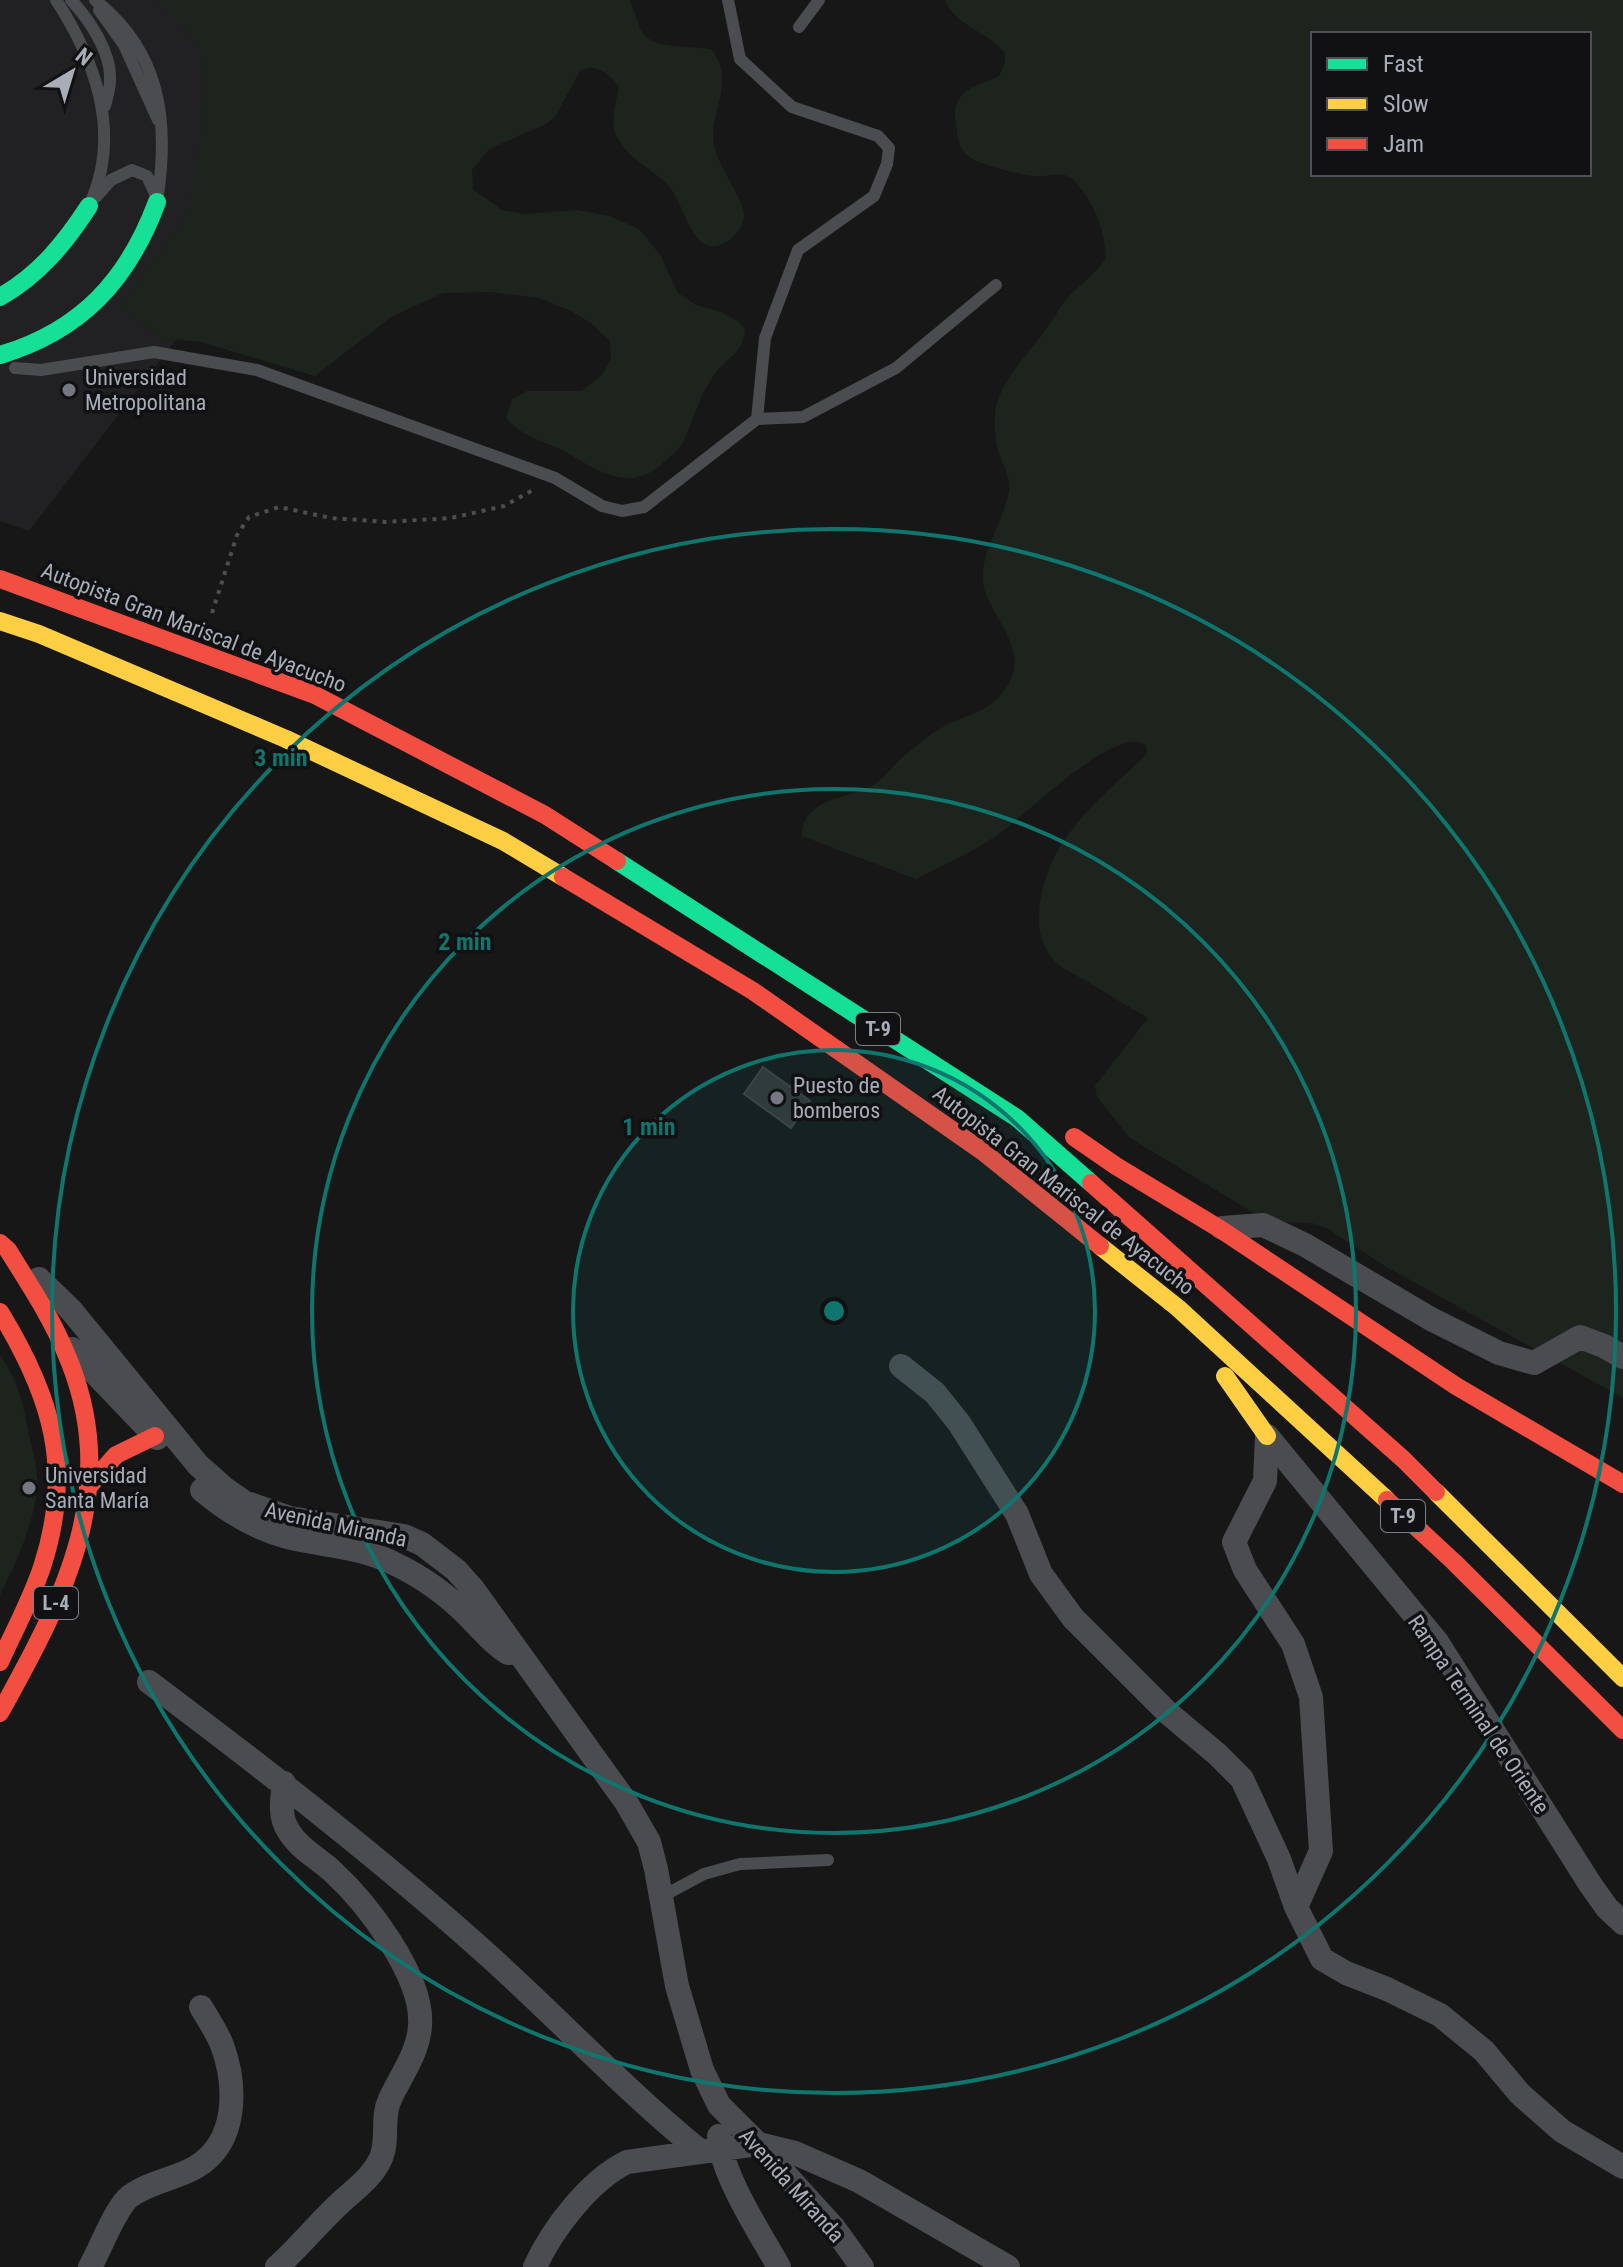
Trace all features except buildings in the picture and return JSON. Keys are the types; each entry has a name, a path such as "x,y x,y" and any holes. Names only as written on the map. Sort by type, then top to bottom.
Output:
{"main road":[{"path":"0,355 51,335 95,302 132,259 151,223 157,202"},
{"path":"0,297 38,270 65,240 89,206"},
{"name":"Autopista Gran Mariscal de Ayacucho","path":"0,579 315,695 545,815 1017,1118 1403,1459 1623,1678"},
{"name":"Autopista Gran Mariscal de Ayacucho","path":"0,621 39,634 286,739 503,841 766,999 982,1151 1178,1308 1454,1562 1623,1730"},
{"path":"893,1039 1007,1090 1116,1166 1220,1229 1456,1386 1623,1484"},
{"name":"L-4","path":"0,1713 36,1648 60,1593 79,1539 90,1485 78,1388 60,1336 4,1246"},
{"path":"12,1296 60,1336"},
{"path":"1178,1308 1267,1436"},
{"name":"L-4","path":"0,1312 24,1349 47,1400 56,1439 59,1476 58,1500 43,1566 0,1662"},
{"path":"90,1485 116,1455 155,1436"}],"street":[{"path":"1220,1229 1263,1225 1305,1245 1431,1319 1499,1353 1534,1363 1580,1337 1623,1357"},
{"name":"Avenida Miranda","path":"4,1246 71,1310 198,1465 224,1488 255,1506 290,1518 404,1536 422,1544 456,1570 473,1589 626,1802 649,1842 677,1986 702,2070 719,2105 834,2228 862,2267"},
{"name":"Avenida Miranda","path":"60,1336 203,1491 231,1514 256,1527 289,1537 352,1547 402,1567 442,1593 472,1619 494,1645 527,1665"},
{"path":"901,1366 935,1393 959,1423 1017,1514 1041,1574 1073,1618 1168,1713 1242,1779 1279,1859 1296,1907 1322,1959 1440,2015 1484,2051 1520,2094 1562,2131 1623,2167"},
{"path":"1267,1436 1265,1481 1234,1542 1245,1570 1293,1644 1311,1697 1321,1851 1296,1907"},
{"name":"Rampa Terminal de Oriente","path":"1267,1436 1437,1642 1590,1884 1607,1908 1623,1923"},
{"path":"149,1682 284,1783 453,1924 654,2114 710,2150"},
{"path":"277,2267 338,2205 362,2186 379,2162 385,2147 385,2111 408,2067 420,2027 418,2001 404,1967 381,1929 357,1896 287,1830 281,1809 284,1783"},
{"path":"90,2267 120,2208 129,2197 197,2166 220,2145 230,2127 232,2108 227,2067 221,2044 201,2007"},
{"name":"Avenida Miranda","path":"719,2105 710,2150 779,2267"},
{"path":"535,2267 550,2241 591,2186 610,2170 627,2162 758,2144 795,2153 859,2181 1008,2267"}],"lane":[{"path":"56,0 77,33 90,64 104,113"},
{"path":"71,0 89,23 107,60 111,78 104,113 103,152 97,186 89,206"},
{"path":"94,0 119,20 140,52 156,91 164,149 157,202"},
{"path":"728,0 740,59 792,107 878,136 889,148 887,164 874,196 798,250 765,338 757,419"},
{"path":"799,27 819,0"},
{"path":"89,206 111,180 132,170 142,172 151,181 157,202"},
{"path":"0,366 41,370 154,352 257,370 555,478 602,506 622,511 644,507 757,419 803,417 896,368 996,285"},
{"path":"661,1897 704,1874 740,1864 828,1860"}],"path":[{"path":"212,613 237,535 249,517 279,507 331,518 386,522 451,518 504,506 555,478"}],"shaded area":[{"name":"Universidad Metropolitana","path":"0,0 310,0 238,259 29,531 0,521"},
{"path":"155,0 630,0 641,30 654,42 712,50 722,74 713,132 714,145 741,202 744,217 738,231 727,242 715,246 697,238 669,186 633,157 621,143 614,124 619,87 596,69 580,71 555,117 489,149 472,170 473,189 502,210 526,214 576,210 610,216 639,229 661,256 678,293 696,305 721,312 745,329 737,351 707,385 678,449 652,471 628,478 616,477 512,425 506,418 512,399 527,391 581,391 602,375 611,358 610,341 591,323 539,298 491,292 443,293 391,317 315,376 201,342 164,338 120,309 183,222 190,207 204,114 206,78 201,55 184,29"},
{"path":"945,0 1623,0 1623,1398 1385,1266 1328,1229 1312,1223 1277,1222 1254,1213 1130,1138 1097,1097 1095,1086 1148,1018 1064,969 1053,959 1043,942 1039,915 1050,866 1061,845 1090,808 1144,757 1146,745 1132,742 1092,760 993,838 916,879 802,836 809,814 817,807 875,784 935,731 988,706 1011,679 1015,666 1014,654 983,583 985,559 1009,491 995,437 997,402 1017,366 1066,300 1106,258 1096,215 1072,178 1008,171 977,161 963,150 957,132 957,103 966,91 999,76 1005,53 957,17"},
{"path":"0,1355 16,1383 22,1403 37,1483 28,1531 0,1595"}],"traffic: fast":[{"path":"0,355 55,332 98,299 132,255 157,202"},
{"path":"0,297 27,279 50,257 89,206"},
{"path":"617,861 1017,1118 1091,1183"}],"traffic: slow":[{"path":"0,621 39,634 286,739 503,841 563,877"},
{"path":"1100,1246 1178,1308 1387,1500"},
{"path":"1225,1376 1267,1436"},
{"path":"1436,1492 1623,1678"}],"traffic: jam":[{"path":"0,579 315,695 545,815 617,861"},
{"path":"563,877 753,991 982,1151 1100,1246"},
{"path":"1074,1137 1220,1229 1456,1386 1623,1484"},
{"path":"1091,1183 1403,1459 1436,1492"},
{"path":"0,1243 8,1250 38,1299 65,1351 82,1400 89,1448 88,1494 79,1538 65,1582 46,1626 0,1713"},
{"path":"0,1312 18,1343 45,1404 56,1466 52,1531 42,1567 0,1662"},
{"path":"90,1485 116,1455 155,1436"},
{"path":"1387,1500 1623,1730"}],"place":[{"name":"Universidad Metropolitana","path":"69,390"},
{"name":"Puesto de bomberos","path":"777,1098"},
{"name":"Universidad Santa María","path":"29,1488"}]}
